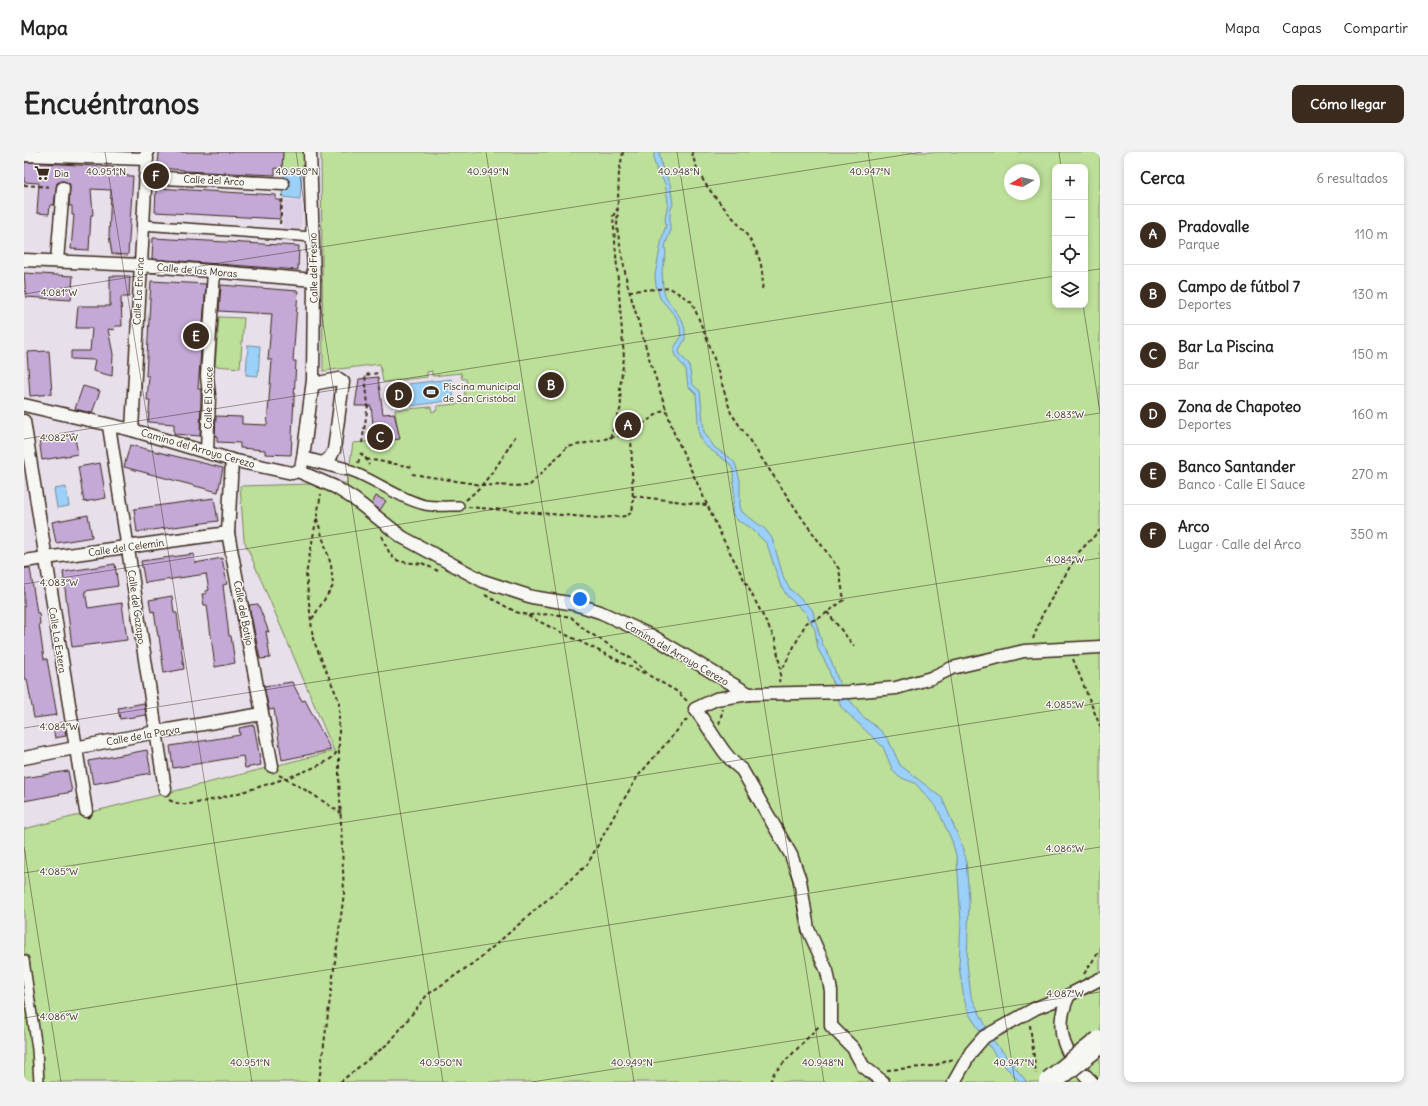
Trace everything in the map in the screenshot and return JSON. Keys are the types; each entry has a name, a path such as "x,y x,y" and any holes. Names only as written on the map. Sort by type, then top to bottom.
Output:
{"highway":[{"path":"1043,1082 1100,1042"}],"street":[{"name":"Calle del Fresno","path":"298,471 301,468 303,458 313,384 314,280 310,152"},
{"path":"24,155 147,156"},
{"name":"Calle La Encina","path":"132,430 142,225 147,156"},
{"name":"Calle del Arco","path":"146,177 283,184"},
{"path":"56,261 63,188"},
{"path":"142,225 312,236"},
{"name":"Calle de las Moras","path":"24,260 140,265 314,280"},
{"name":"Calle El Sauce","path":"207,452 209,396 207,376 214,272"},
{"path":"313,384 339,380 343,382 334,450 330,458 323,463"},
{"name":"Camino del Arroyo Cerezo","path":"24,405 108,426 132,430 232,460 292,472 298,471 323,482 354,499 402,537 483,581 532,597 574,604 600,612 652,636 749,694"},
{"name":"Calle La Estera","path":"24,420 86,811"},
{"name":"Calle del Gazapo","path":"108,426 165,789"},
{"path":"303,458 358,473 397,494 421,504 431,506 459,506"},
{"name":"Calle del Botijo","path":"232,460 228,533 272,766"},
{"name":"Calle del Celemín","path":"24,561 228,533"},
{"name":"Camino del Arroyo Cerezo","path":"695,709 716,699 749,694 849,692 896,688 931,678 952,668 1024,651 1100,647"},
{"path":"695,709 708,725 720,747 730,761 742,770 791,855 800,880 808,929 826,971 831,992 830,1026 853,1048 863,1066 883,1082"},
{"name":"Calle de la Parva","path":"24,758 156,732 262,714"},
{"path":"24,960 37,1049 39,1082"},
{"path":"954,1082 971,1052 984,1037 1032,1010 1069,996 1100,979"},
{"path":"1069,996 1061,1014 1060,1031 1067,1052 1092,1082"}],"path":[{"path":"623,152 619,172 617,228 629,291 674,433 707,505 775,639 781,671"},
{"path":"692,152 701,177 711,194 751,240 760,257 763,268 762,290"},
{"path":"24,185 63,188"},
{"path":"280,234 282,202"},
{"path":"610,438 621,407 620,388 624,358 613,216 618,208"},
{"path":"629,291 670,288 692,302 712,349 731,413 804,521 839,568 844,600 821,617 806,623 781,671 777,693"},
{"path":"362,443 368,411 368,389 365,376 379,373"},
{"path":"412,474 482,485 529,486 567,447 628,434 666,408"},
{"path":"459,506 598,518 630,514 634,505 631,432"},
{"path":"459,506 482,485 496,468 516,435"},
{"path":"360,453 366,459 368,465"},
{"path":"366,459 413,467"},
{"path":"319,1082 344,893 339,701 313,639 306,575 323,482"},
{"path":"633,496 707,505"},
{"path":"311,620 333,586 331,565 316,516"},
{"path":"374,516 389,555 397,562 425,564"},
{"path":"1024,651 1032,640 1042,615 1078,553 1100,530"},
{"path":"827,612 854,646"},
{"path":"340,1082 390,1042 427,995 480,959 587,865 638,776 695,709 678,692 650,676 527,615"},
{"path":"571,618 596,638 632,659 650,676"},
{"path":"1069,649 1100,726"},
{"path":"720,747 718,729 727,697"},
{"path":"165,789 164,796 179,804 191,804 230,795 320,765 333,757 339,746"},
{"path":"272,766 267,769 309,792 341,813"},
{"path":"1032,1010 1029,1030 1035,1068 1043,1082"},
{"path":"770,1082 774,1073 816,1028 830,1018"},
{"path":"868,1070 899,1070 933,1066 971,1052"}],"shaded area":[{"path":"284,200 303,201 301,230 282,229"}],"green space":[{"path":"283,152 304,152 305,171 282,169"},
{"path":"321,152 1100,152 1100,1082 24,1082 24,829 334,751 244,540 240,486 347,483 353,443 399,439 395,410 431,407 432,412 437,410 437,406 466,403 464,388 467,387 466,379 462,379 461,373 432,376 432,371 427,372 427,377 383,382 380,364 323,371"},
{"path":"219,317 244,318 240,368 215,366"}],"water":[{"path":"654,152 659,152 662,167 670,184 673,204 670,211 670,232 665,246 666,254 662,270 663,289 666,298 682,320 685,329 685,339 679,350 680,354 689,365 692,384 700,391 704,432 715,448 735,463 740,480 740,506 742,512 765,529 772,538 784,579 790,589 812,609 822,643 831,660 841,688 861,715 880,730 888,739 900,765 942,798 966,859 969,900 967,963 971,996 993,1040 1027,1082 1020,1082 997,1058 969,1014 964,999 959,966 961,922 957,859 952,841 937,808 915,783 899,777 893,771 883,747 841,707 827,665 818,649 815,630 806,613 787,596 780,584 767,544 750,527 738,521 733,515 733,470 729,463 704,445 699,434 696,394 688,386 686,370 674,354 674,348 681,337 680,327 676,317 660,298 656,285 655,275 666,225 665,219 668,202 665,183 657,171 654,161"},
{"path":"285,170 302,172 300,199 283,197"},
{"path":"248,345 260,346 258,376 246,375"},
{"name":"Piscina municipal de San Cristóbal","path":"451,379 454,400 411,406 408,384"},
{"path":"401,384 404,406 396,407 393,385"},
{"path":"66,487 69,506 57,508 54,489"}],"building":[{"path":"159,152 283,152 282,169 275,168 275,175 184,171 158,168"},
{"path":"24,162 114,167 114,175 133,176 128,255 112,254 109,235 111,190 91,189 93,215 91,215 89,250 71,249 74,215 72,215 72,206 69,206 70,184 63,181 57,183 54,205 50,205 49,214 37,213 39,183 24,182"},
{"path":"156,188 276,195 276,200 281,200 280,219 155,212"},
{"path":"153,238 299,246 298,270 152,259"},
{"path":"24,273 73,276 71,300 26,297"},
{"path":"110,276 130,276 129,297 121,297 122,326 115,326 114,330 108,329 113,354 112,376 93,371 95,360 71,359 71,351 90,351 92,328 76,328 78,306 110,306"},
{"path":"151,281 206,284 198,389 201,389 200,436 174,434 174,424 148,422 150,400 147,400 149,376 146,376"},
{"path":"221,285 298,291 293,361 296,361 291,455 265,454 265,450 240,448 240,443 217,442 217,436 215,436 216,416 242,417 242,424 267,425 272,360 268,360 272,314 219,311"},
{"path":"49,351 52,394 30,396 27,352"},
{"path":"378,377 383,414 394,413 400,439 375,442 371,406 355,406 359,379"},
{"path":"83,386 100,391 92,413 75,409"},
{"path":"74,433 78,454 42,460 39,439"},
{"path":"130,445 223,468 218,492 124,467"},
{"path":"100,463 106,498 84,502 78,467"},
{"path":"376,496 386,501 380,510 372,504"},
{"path":"214,498 218,521 137,532 134,509"},
{"path":"88,515 92,537 56,543 52,522"},
{"path":"194,554 195,563 222,558 227,584 223,585 229,636 231,636 235,663 215,667 207,605 204,605 202,594 206,594 206,591 209,590 206,574 145,583 141,561"},
{"path":"115,564 118,586 85,591 88,608 122,603 127,640 72,647 63,572"},
{"path":"24,568 30,568 37,613 39,613 44,659 47,659 57,715 34,718 27,679 24,679"},
{"path":"172,596 174,613 177,613 184,669 164,673 154,611 151,612 149,600"},
{"path":"258,604 269,632 266,631 270,658 260,659 249,605"},
{"path":"292,682 302,701 305,700 331,750 282,760 274,709 269,710 264,686"},
{"path":"144,703 146,715 120,719 118,708"},
{"path":"64,725 66,736 55,738 53,727"},
{"path":"254,725 261,765 245,768 243,756 173,768 170,746 240,735 239,728"},
{"path":"147,750 151,773 93,784 89,761"},
{"path":"68,771 72,792 24,801 24,778"}],"place":[{"name":"Dia","path":"42,173"},
{"name":"Arco","path":"156,176"},
{"name":"Banco Santander","path":"196,336"},
{"name":"Campo de fútbol 7","path":"551,385"},
{"name":"Piscina municipal de San Cristóbal","path":"431,392"},
{"name":"Zona de Chapoteo","path":"399,395"},
{"name":"Pradovalle","path":"628,425"},
{"name":"Bar La Piscina","path":"380,437"}]}
